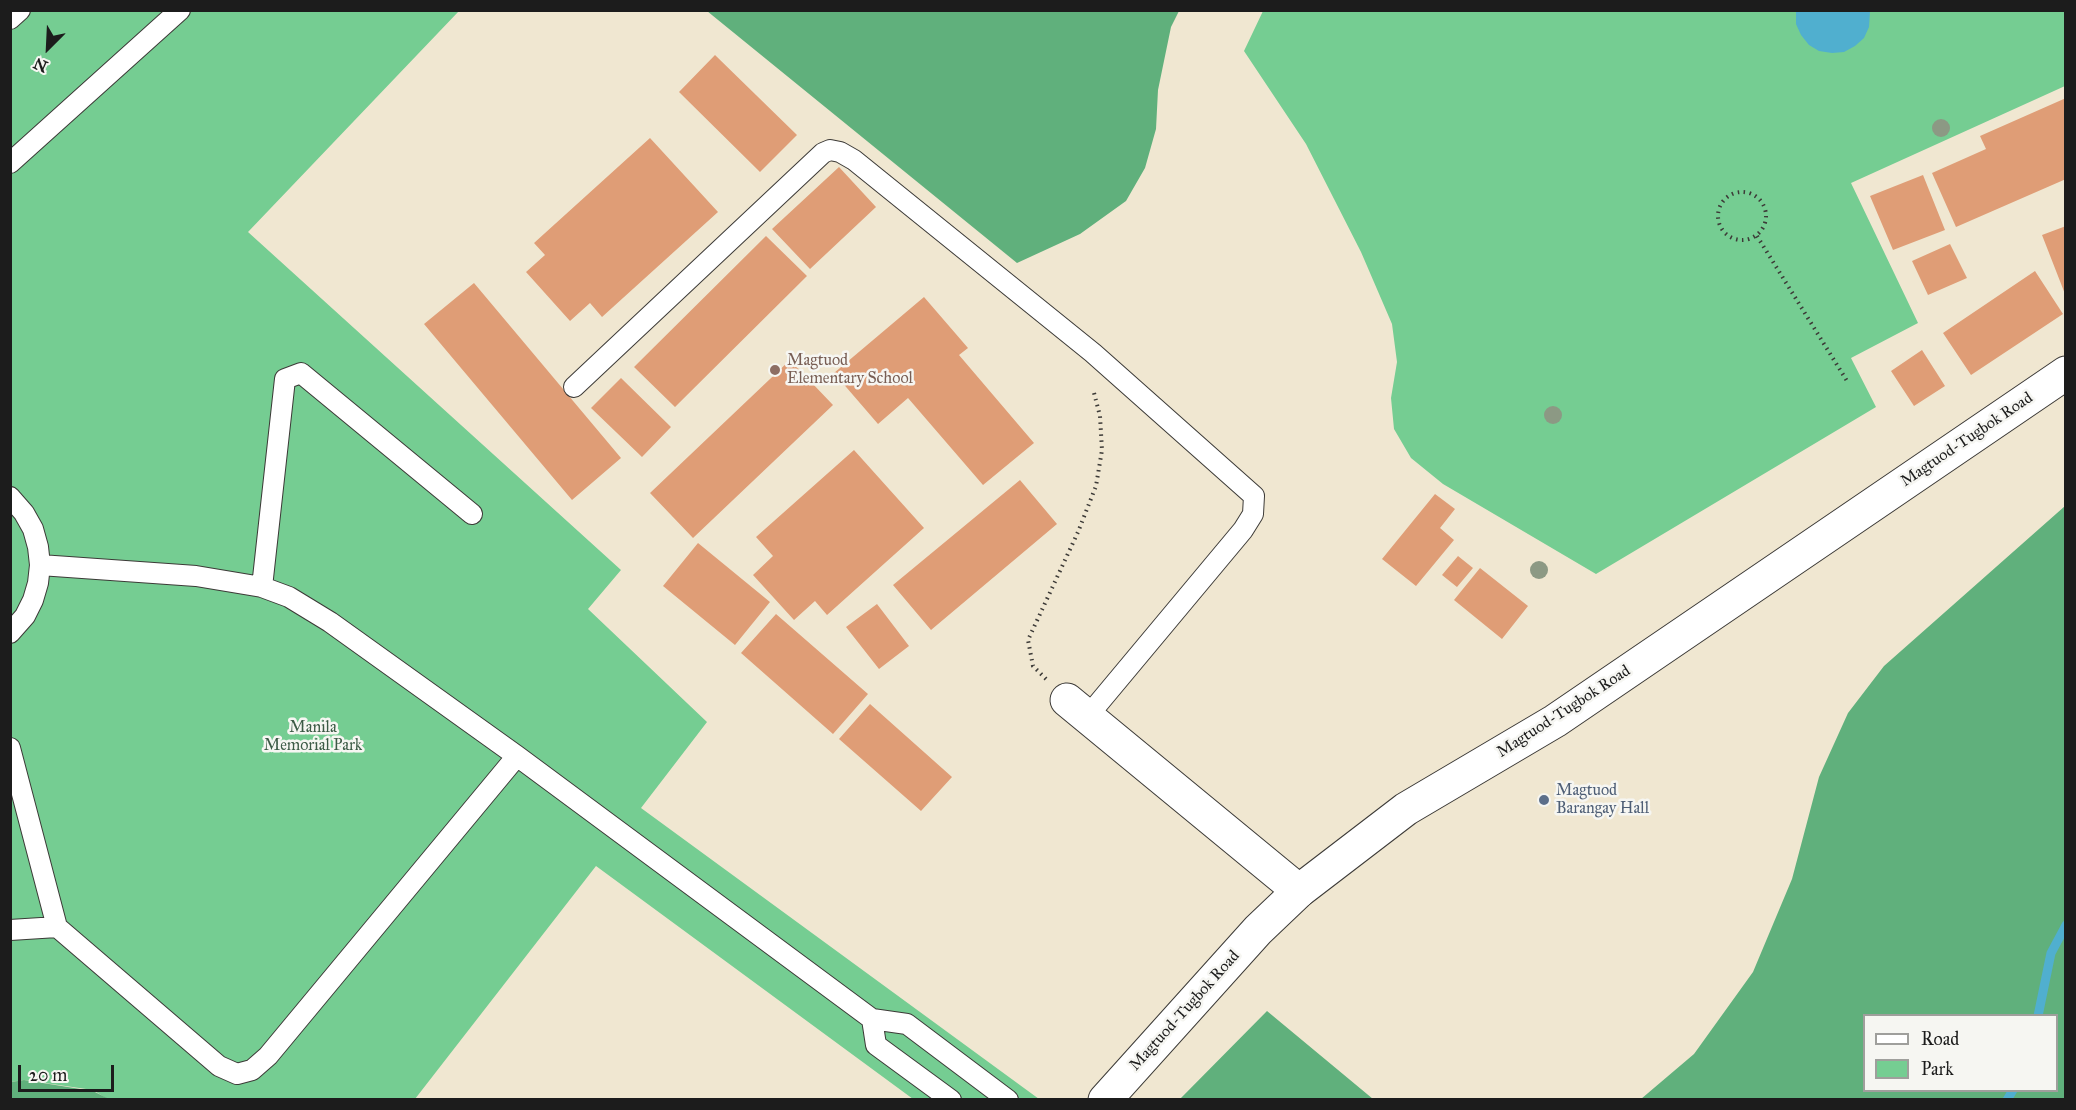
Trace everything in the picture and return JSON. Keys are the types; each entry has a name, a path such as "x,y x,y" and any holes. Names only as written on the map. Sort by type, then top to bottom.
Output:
{"main road":[{"name":"Magtuod-Tugbok Road","path":"1106,1100 1258,930 1299,891 1407,809 1555,721 2066,373"},
{"path":"1077,709 1299,891"}],"lane":[{"path":"10,19 20,10"},
{"path":"10,163 180,10"},
{"path":"574,387 823,153 830,150 840,152 854,160 1093,352 1254,496 1253,514 1244,530 1077,709"},
{"path":"262,587 285,379 301,373 472,514"},
{"path":"10,497 24,513 33,529 40,566 33,600 25,616 10,633"},
{"path":"40,566 196,576 262,587 289,597 330,622 517,756 872,1019 907,1024 1008,1100"},
{"path":"10,748 57,927 219,1066 237,1074 252,1070 276,1047 517,756"},
{"path":"10,930 57,927"},
{"path":"872,1019 876,1045 951,1100"}],"path":[{"path":"1743,192 1752,194 1766,209 1767,219 1764,228 1757,236 1748,240 1737,240 1728,236 1721,228 1718,219 1719,209 1732,194 1743,192"},
{"path":"1757,236 1847,381"},
{"path":"1077,709 1033,666 1028,640 1078,532 1096,486 1102,450 1100,416 1092,387 1093,352"}],"green space":[{"name":"Manila Memorial Park","path":"11,11 459,11 248,232 621,570 588,609 707,722 641,808 1039,1099 913,1099 596,866 415,1099 109,1100 93,1090 24,1080 11,1082"},
{"path":"707,11 1179,11 1171,27 1158,90 1156,129 1145,168 1126,201 1080,234 1017,263"},
{"path":"1263,11 2066,11 2065,86 1851,183 1918,323 1851,358 1876,407 1596,574 1443,484 1411,458 1394,429 1391,398 1397,362 1392,324 1361,252 1306,144 1244,51"},
{"path":"2065,506 2065,1099 1641,1099 1694,1054 1753,972 1792,879 1819,777 1848,713 1884,666"},
{"path":"1267,1011 1373,1099 1180,1099"},
{"path":"24,1080 93,1091 109,1099 11,1099 11,1082"}],"water":[{"path":"1796,11 1870,11 1869,27 1864,38 1844,52 1819,51 1809,45 1801,35 1796,24"}],"building":[{"path":"715,55 797,135 760,172 679,92"},
{"path":"2066,98 2066,179 1956,227 1932,173 1986,149 1980,136"},
{"path":"650,138 718,212 602,317 590,303 570,321 526,272 545,255 534,243"},
{"path":"839,167 876,207 810,269 772,229"},
{"path":"1923,175 1945,230 1893,250 1870,196"},
{"path":"2066,226 2066,294 2065,294 2042,235"},
{"path":"766,236 807,276 675,407 634,367"},
{"path":"1950,244 1967,278 1928,295 1912,261"},
{"path":"2035,271 2063,314 1971,375 1943,333"},
{"path":"474,283 621,458 572,500 424,324"},
{"path":"924,297 968,348 959,355 1034,443 983,485 908,398 878,424 834,373"},
{"path":"1922,350 1945,386 1914,406 1891,371"},
{"path":"790,360 833,405 693,538 650,493"},
{"path":"621,378 671,427 642,457 591,408"},
{"path":"854,450 924,528 827,615 815,601 794,620 753,575 773,556 756,537"},
{"path":"1020,480 1057,524 931,630 893,585"},
{"path":"1435,494 1455,509 1440,528 1454,540 1416,586 1382,559"},
{"path":"698,543 770,602 735,645 663,586"},
{"path":"1458,556 1473,568 1457,587 1442,575"},
{"path":"1480,568 1528,606 1502,639 1454,600"},
{"path":"877,604 909,646 879,669 846,627"},
{"path":"776,614 868,694 833,734 741,653"},
{"path":"870,704 952,777 921,811 839,739"}],"waterway":[{"path":"2038,1014 2051,953 2066,925"},
{"path":"2007,1100 2012,1092"}],"place":[{"name":"Magtuod Elementary School","path":"775,370"},
{"name":"Magtuod Barangay Hall","path":"1544,800"}]}
